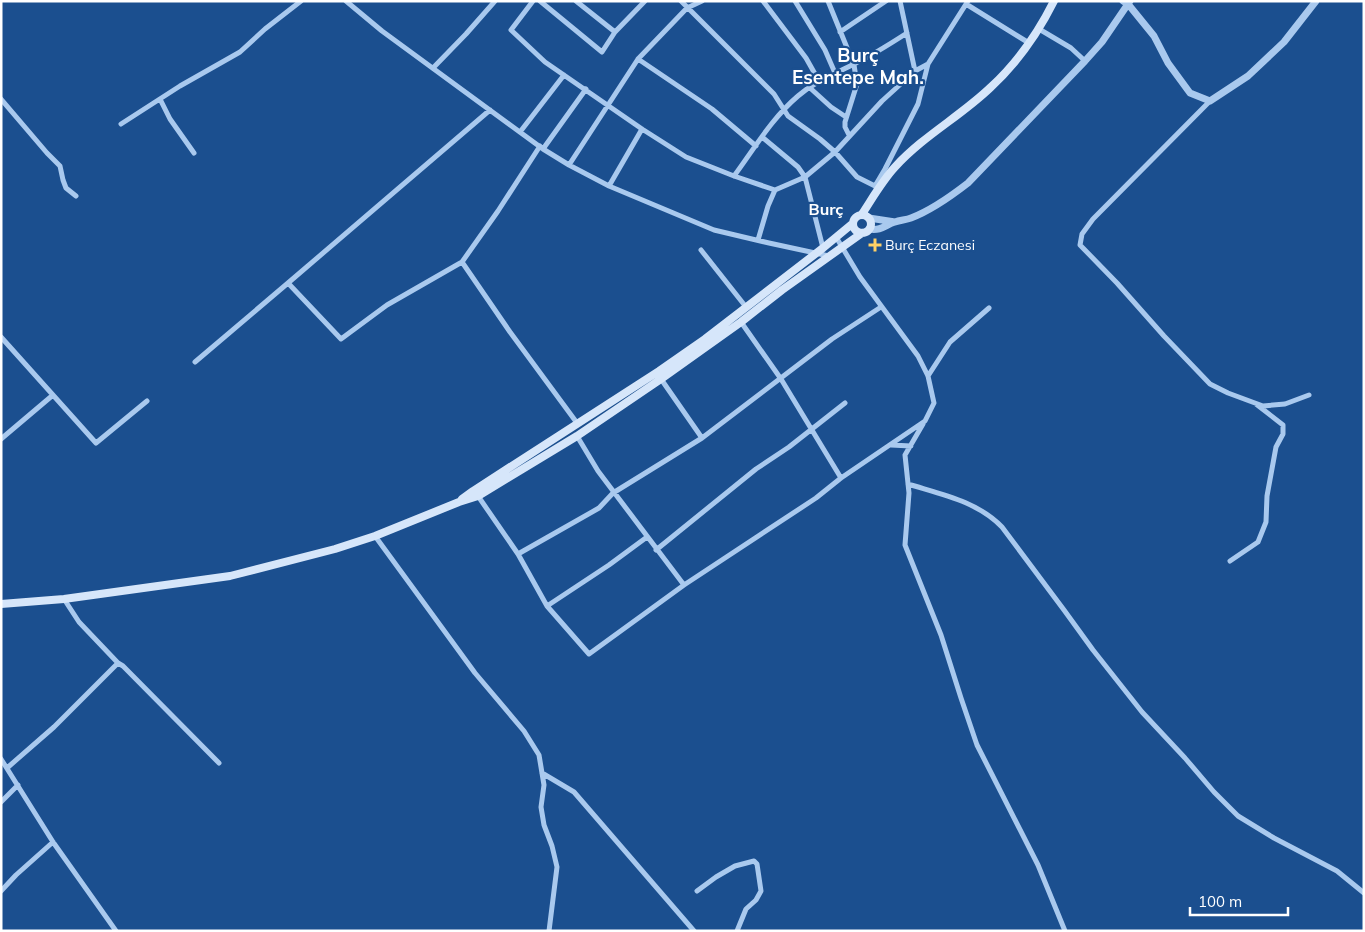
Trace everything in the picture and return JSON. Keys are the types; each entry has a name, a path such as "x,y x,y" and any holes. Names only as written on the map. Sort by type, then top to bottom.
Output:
{"main road":[{"path":"866,216 876,188 914,148 991,88 1011,66 1039,29 1054,1"},
{"path":"459,502 473,491 659,371 816,254 852,224 856,216 866,216"},
{"path":"1,604 64,599 230,576 375,536 478,496 577,436 741,322 865,231 871,224 866,216"},
{"path":"852,224 859,233 865,231"},
{"path":"586,418 591,426"}],"street":[{"path":"120,124 240,52 265,29 301,1"},
{"path":"346,1 490,110 569,165 610,186 714,230 829,256"},
{"path":"433,68 495,1"},
{"path":"533,1 511,30 545,62 686,157 775,190 805,177 835,152 882,101 916,71 928,64"},
{"path":"540,1 602,52 615,32 645,1"},
{"path":"576,1 615,32"},
{"path":"681,1 774,94 788,116 835,152 857,177 876,188 918,104 928,64 967,3 1028,43"},
{"path":"569,165 638,59 687,8 702,1"},
{"path":"763,1 806,58 819,81"},
{"path":"795,1 825,50 835,73"},
{"path":"828,1 854,65 857,84 846,117 845,127 849,135"},
{"path":"840,32 886,1"},
{"path":"900,1 916,71"},
{"path":"1309,395 1285,404 1263,406 1210,384 1080,245 1082,234 1093,219 1210,101 1248,76 1284,42 1316,1"},
{"path":"865,231 880,229 925,212 951,197 968,183 1102,42 1127,2 1154,36 1168,63 1190,93 1210,101"},
{"path":"1039,29 1071,48 1085,61"},
{"path":"734,176 762,137 799,95 819,81 854,65 907,33"},
{"path":"638,59 712,109 756,146"},
{"path":"520,132 564,75"},
{"path":"809,87 831,107 846,117"},
{"path":"288,283 341,339 387,305 462,262 542,147 586,89"},
{"path":"1,99 60,166 66,188 76,196"},
{"path":"160,99 170,119 194,153"},
{"path":"195,362 490,110"},
{"path":"610,186 642,129"},
{"path":"762,137 798,167 805,177 823,248"},
{"path":"758,240 775,190"},
{"path":"866,216 895,222"},
{"path":"836,237 860,277 918,356 928,376 934,403 905,455 908,484 905,545 941,635 977,745 1038,865 1065,931"},
{"path":"701,250 746,307"},
{"path":"462,262 510,332 577,423"},
{"path":"518,554 599,508 613,493 702,438 782,379 832,339 881,307"},
{"path":"928,376 950,342 989,308"},
{"path":"741,322 782,379 841,478"},
{"path":"1,337 96,443 147,401"},
{"path":"661,379 702,438"},
{"path":"1,439 53,395"},
{"path":"1230,561 1258,542 1266,522 1267,496 1276,447 1283,434 1282,425 1254,402"},
{"path":"656,550 756,469 789,447 845,403"},
{"path":"478,496 518,554 547,606 589,654 684,585 816,498 841,478 925,421"},
{"path":"577,436 613,493 684,585"},
{"path":"891,445 910,446"},
{"path":"908,484 959,500 995,520 1142,712 1214,792 1238,816 1274,838 1337,871 1364,893"},
{"path":"375,536 475,673 524,731 540,755 544,785 542,807 544,825 557,867 549,931"},
{"path":"547,606 647,537"},
{"path":"64,599 80,622 118,663 219,763"},
{"path":"7,768 54,727 118,663"},
{"path":"1,759 53,842 116,931"},
{"path":"542,773 574,792 694,931"},
{"path":"1,802 18,785"},
{"path":"1,891 53,842"},
{"path":"697,891 735,866 754,861 761,891 756,900 746,909 737,931"}],"place":[{"name":"Burç Eczanesi","path":"875,245"}],"district":[{"name":"Burç Esentepe Mah.","path":"858,66"},
{"name":"Burç","path":"826,209"}]}
